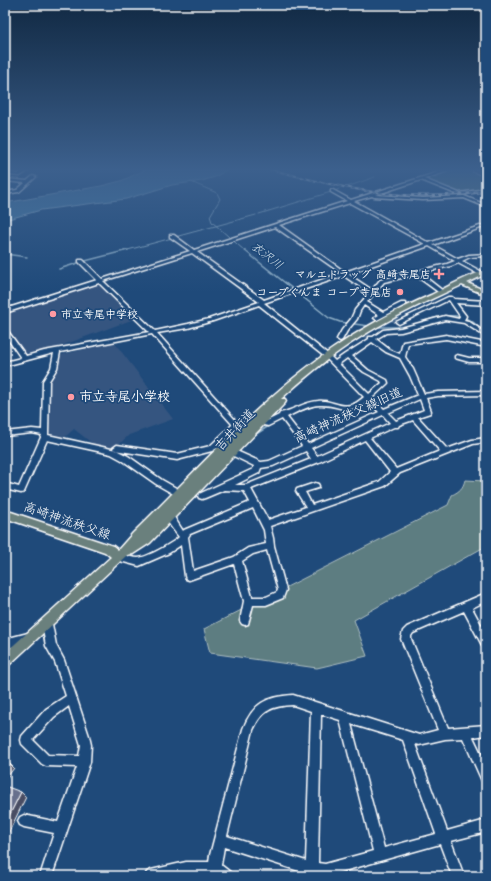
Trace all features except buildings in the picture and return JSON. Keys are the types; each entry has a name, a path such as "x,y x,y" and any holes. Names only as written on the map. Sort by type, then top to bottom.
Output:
{"main road":[{"name":"吉井街道","path":"373,330 448,297 467,283 485,274"},
{"path":"467,283 486,290"},
{"path":"467,283 486,293"},
{"name":"吉井街道","path":"119,557 146,540 169,517 281,394 373,330 448,297"},
{"name":"吉井街道","path":"5,661 119,557 180,494 330,360"},
{"name":"高崎神流秩父線","path":"5,514 108,549 119,557"}],"street":[{"path":"5,311 322,210"},
{"path":"367,210 485,274"},
{"path":"275,225 372,293"},
{"path":"5,364 24,357 211,320 486,225"},
{"path":"172,236 262,303 330,360 396,425"},
{"path":"340,339 364,303 382,281 416,273 473,256 486,254"},
{"path":"81,261 153,332 235,423 235,426 212,448 177,457 117,448"},
{"path":"416,273 448,297 463,316 461,320"},
{"path":"399,322 448,297 486,303"},
{"path":"364,303 382,314"},
{"path":"330,360 347,355 373,330 382,314 403,304"},
{"path":"373,330 401,330 445,318 470,323 486,334"},
{"path":"223,487 246,488 316,460 428,411 410,366 402,357 388,351 373,330"},
{"path":"5,331 24,357"},
{"path":"402,357 405,343 434,338 458,339 486,345"},
{"path":"5,486 21,490 45,435 46,381 54,368 56,351"},
{"path":"261,422 268,424 282,415 319,402 350,407 368,398 385,382 366,371 347,355"},
{"path":"457,357 470,360 486,360"},
{"name":"高崎神流秩父線旧道","path":"258,464 270,464 382,412 422,396 438,394 486,393"},
{"path":"282,415 316,460"},
{"path":"414,417 445,452"},
{"path":"5,434 32,431 114,452 180,494"},
{"path":"366,437 395,473"},
{"path":"267,524 382,484 395,473 472,442 486,440"},
{"path":"202,496 256,471 258,464 216,445"},
{"path":"310,508 300,491 316,486"},
{"path":"246,488 267,524 270,535 270,546 282,590 280,595 266,601 249,601"},
{"path":"119,557 139,562 168,548 184,537 186,532 254,504"},
{"path":"169,517 173,520 181,535 184,537 189,576 236,559 251,551 270,546"},
{"path":"236,559 249,601 245,622"},
{"path":"445,734 406,639 406,634 410,630 486,597"},
{"path":"466,606 486,644"},
{"path":"46,876 84,762 86,745 59,660 51,646 47,624"},
{"path":"5,644 34,636"},
{"path":"71,698 50,713 26,740 46,760 84,762"},
{"path":"215,868 248,729 258,710 274,702 293,700 419,740 445,734 486,730"},
{"path":"312,874 316,708"},
{"path":"344,717 380,854"},
{"path":"466,733 486,777"},
{"path":"408,736 458,876"},
{"path":"24,821 61,829"},
{"path":"221,840 312,874 380,854 444,839 486,826"},
{"path":"151,876 186,868 215,868 226,876"}],"shaded area":[{"path":"5,210 41,210 5,220"},
{"path":"97,283 134,319 55,348 24,354 5,328 5,312"},
{"path":"114,342 173,419 129,435 115,448 93,444 74,429 65,437 50,434 48,424 50,408 48,408 50,382 51,375 56,370 60,355"}],"green space":[{"path":"465,480 486,481 486,546 354,620 367,656 317,668 210,653 204,629 448,505 452,495 461,489"}],"waterway":[{"name":"衣沢川","path":"213,210 210,216 212,222 216,226"},
{"path":"259,214 272,210"},
{"path":"216,226 256,215"},
{"path":"175,237 216,226"},
{"name":"衣沢川","path":"216,226 245,251"},
{"path":"124,251 172,238"},
{"path":"85,261 128,250"},
{"name":"衣沢川","path":"244,250 329,318 340,322 369,326"},
{"path":"5,254 27,257"},
{"path":"59,269 78,263"},
{"name":"衣沢川","path":"419,323 438,317 458,316 471,321 486,332"},
{"name":"衣沢川","path":"376,327 403,327"},
{"path":"297,412 313,406"},
{"path":"345,409 351,410 354,408"},
{"path":"250,438 275,422"},
{"path":"8,436 19,434"},
{"path":"47,435 89,444"}],"tunnel":[{"path":"385,316 399,322"},
{"path":"357,331 371,338"}],"place":[{"name":"マルエドラッグ 高崎寺尾店","path":"439,274"},
{"name":"コープぐんま コープ寺尾店","path":"400,292"},
{"name":"市立寺尾中学校","path":"53,314"},
{"name":"市立寺尾小学校","path":"71,397"}]}
